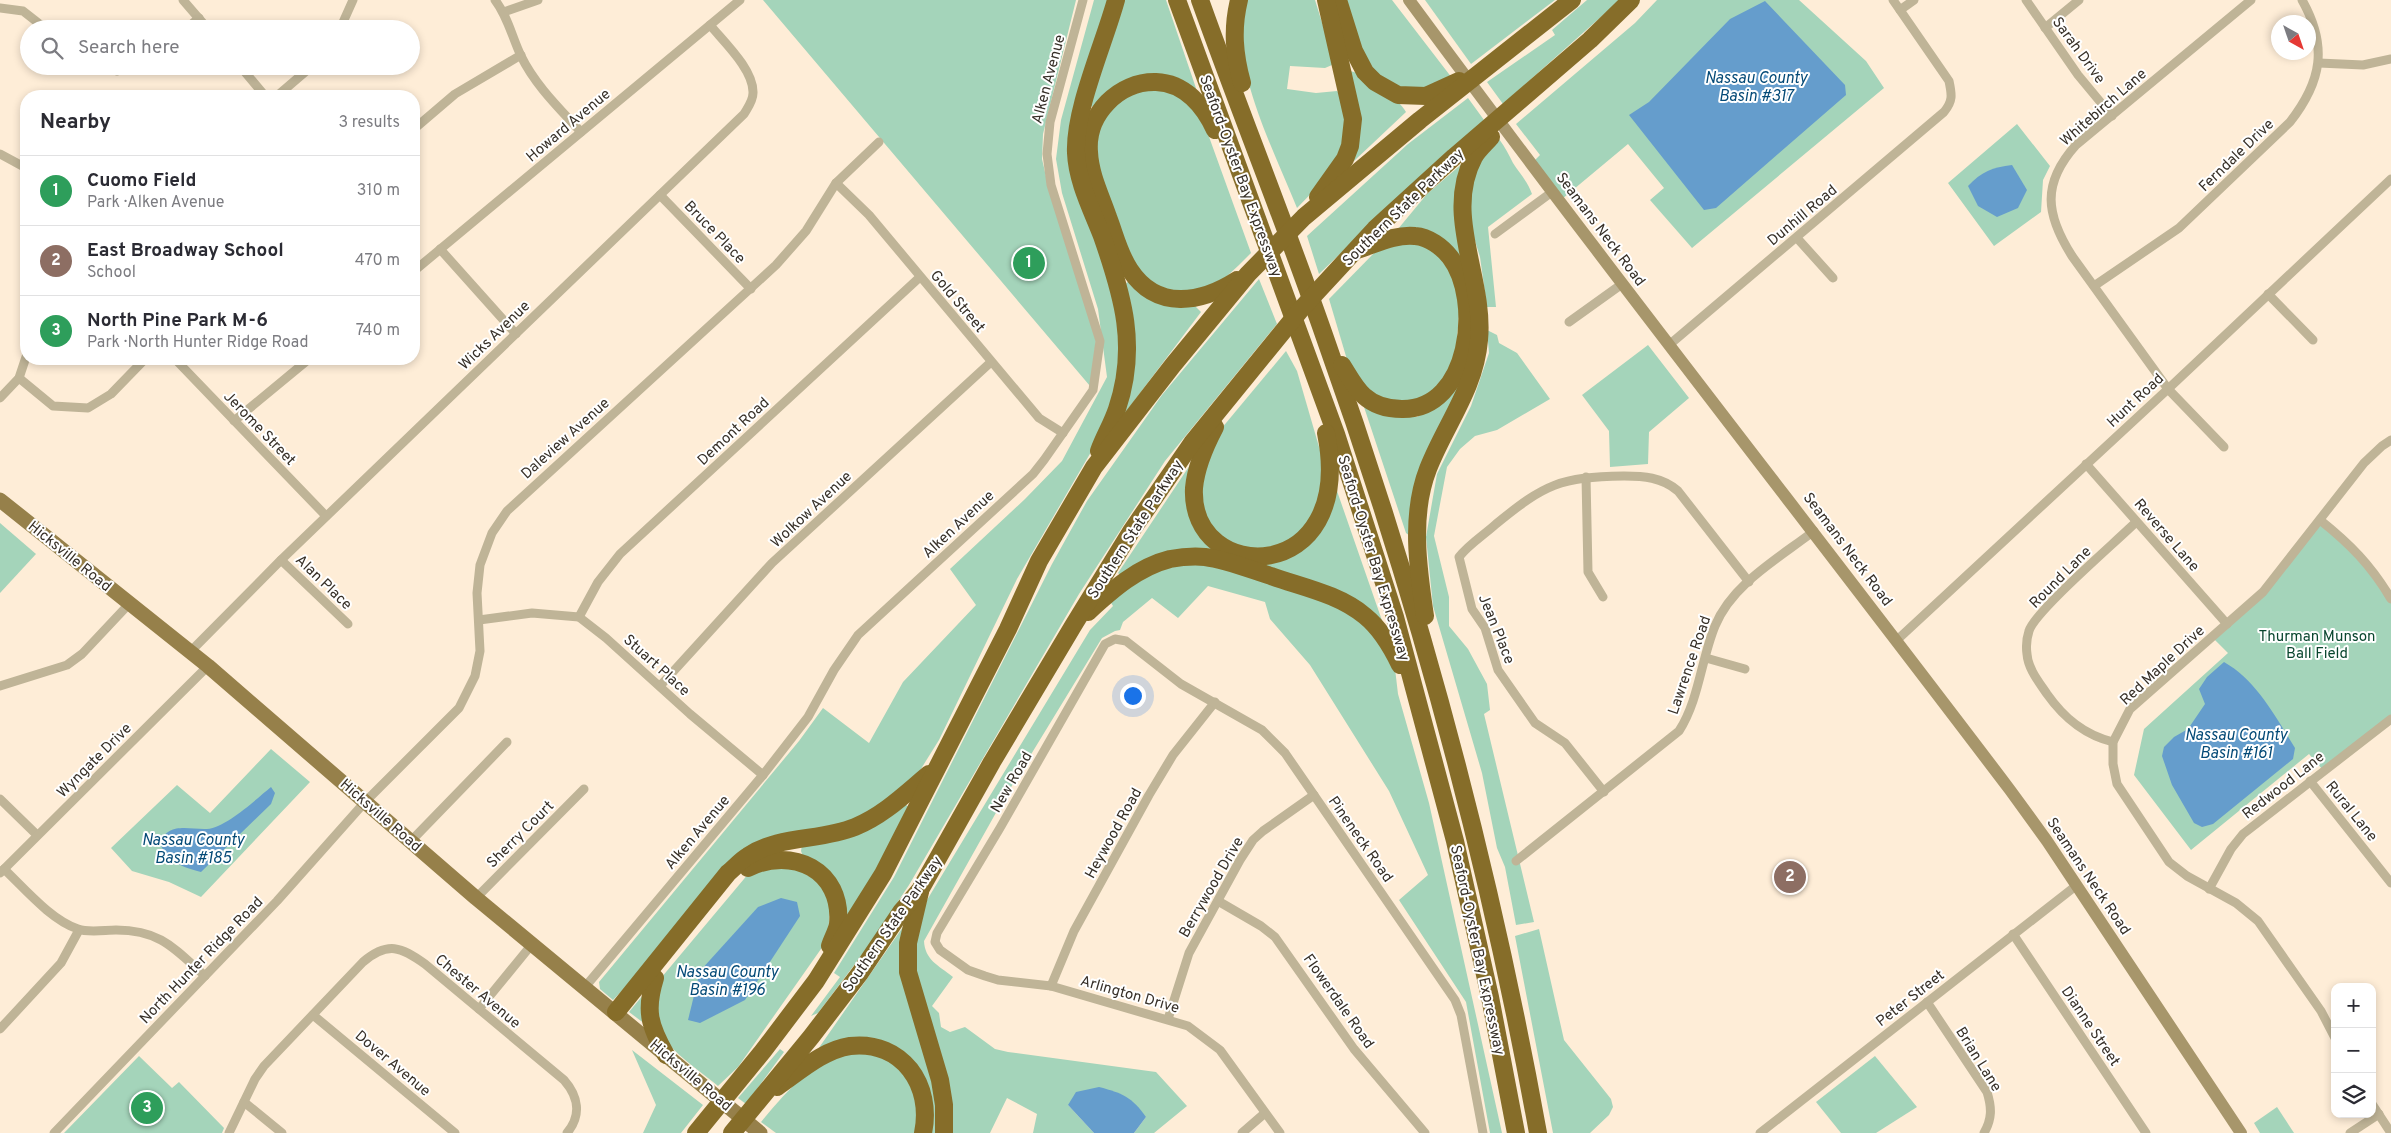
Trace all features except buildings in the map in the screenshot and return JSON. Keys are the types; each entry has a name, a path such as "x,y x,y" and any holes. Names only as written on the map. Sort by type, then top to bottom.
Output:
{"highway":[{"path":"1094,467 1124,384 1128,355 1127,329 1119,286 1082,184 1076,153 1080,116 1116,0"},
{"name":"Seaford-Oyster Bay Expressway","path":"1178,0 1317,383 1378,563 1450,823 1473,921 1516,1133"},
{"name":"Seaford-Oyster Bay Expressway","path":"1200,0 1325,336 1396,550 1432,673 1476,836 1538,1133"},
{"path":"1239,0 1233,37 1235,59 1270,187"},
{"path":"1304,217 1345,159 1353,131 1351,103 1326,0"},
{"path":"1338,0 1359,61 1375,82 1386,90 1398,94 1426,96 1487,68"},
{"name":"Southern State Parkway","path":"696,1133 816,981 882,874 1008,629 1039,561 1094,467 1173,365 1248,274 1304,217 1572,0"},
{"name":"Southern State Parkway","path":"732,1133 826,1017 860,973 901,912 920,890 997,753 1073,626 1160,488 1232,393 1302,308 1354,251 1411,196 1539,84 1631,0"},
{"path":"1248,274 1221,290 1191,299 1163,296 1139,281 1122,256 1091,170 1088,150 1092,127 1098,115 1112,98 1132,86 1145,82 1164,82 1180,89 1195,99 1207,113 1250,202"},
{"path":"1432,673 1419,575 1418,519 1421,494 1427,471 1436,450 1470,384 1476,364 1479,338 1480,311 1476,281 1463,223 1462,200 1465,181 1475,156 1539,84"},
{"path":"1325,336 1354,384 1375,404 1391,410 1408,410 1426,404 1446,387 1459,364 1466,345 1468,326 1467,298 1460,274 1447,253 1432,241 1414,236 1400,236 1354,251"},
{"path":"1232,393 1202,453 1195,479 1195,502 1204,525 1223,545 1240,554 1264,557 1285,552 1299,544 1316,526 1324,506 1331,478 1331,464 1317,383"},
{"path":"1073,626 1104,597 1143,569 1173,558 1213,559 1314,590 1355,608 1372,622 1383,635 1416,700"},
{"path":"618,1014 728,873 748,855 771,845 830,836 854,827 884,813 935,769"},
{"path":"618,1014 655,978 741,871 762,861 773,859 790,859 806,864 821,874 835,897 838,926 816,981"},
{"path":"920,890 908,943 908,972 940,1080 944,1105 944,1133"},
{"path":"655,978 648,998 650,1019 655,1036 666,1055"},
{"path":"757,1102 816,1060 832,1052 851,1046 872,1047 892,1054 917,1077 924,1097 926,1118 923,1133"}],"main road":[{"name":"Seamans Neck Road","path":"1409,0 1552,192 2010,790 2077,885 2241,1133"},
{"name":"Hicksville Road","path":"0,500 208,666 476,898 585,986 760,1133"}],"street":[{"path":"183,0 199,18 197,20"},
{"path":"344,20 353,0"},
{"path":"495,0 504,12 521,55 530,71 581,132"},
{"path":"504,12 538,0"},
{"name":"Howard Avenue","path":"420,266 740,0"},
{"name":"Alken Avenue","path":"585,986 763,775 808,716 834,670 858,636 1032,474 1093,390 1100,341 1051,185 1047,154 1050,122 1083,0"},
{"path":"1893,0 1900,10 1914,0"},
{"name":"Sarah Drive","path":"2026,0 2078,75 2112,116"},
{"path":"2045,28 2079,0"},
{"name":"Whitebirch Lane","path":"2224,447 2168,389 2094,286 2058,234 2051,216 2051,198 2056,174 2068,154 2251,0"},
{"name":"Ferndale Drive","path":"2094,286 2179,228 2290,122 2304,105 2311,90 2319,63 2317,38 2312,17 2302,0"},
{"path":"0,8 23,11 34,20"},
{"name":"Dunhill Road","path":"1669,345 1797,238 1951,104 1953,96 1949,82 1900,10"},
{"name":"Wicks Avenue","path":"190,652 280,560 744,114 752,101 753,86 748,72 710,25"},
{"path":"420,124 454,94 521,55"},
{"path":"2319,63 2363,65 2391,59"},
{"path":"248,75 260,90"},
{"path":"284,90 302,75"},
{"name":"Daleview Avenue","path":"365,802 459,708 470,688 478,665 481,638 477,593 480,565 492,533 507,511 751,289 797,242 836,183 879,142"},
{"path":"0,154 20,165"},
{"name":"Hunt Road","path":"1897,640 2391,179"},
{"name":"Gold Street","path":"836,183 869,215 1039,418 1063,433"},
{"path":"1495,234 1552,192"},
{"name":"Bruce Place","path":"660,195 751,289"},
{"path":"1797,238 1833,278"},
{"path":"440,249 516,334"},
{"name":"Demont Road","path":"579,617 598,582 620,554 920,277"},
{"path":"1568,322 1622,284"},
{"path":"2268,294 2313,340"},
{"name":"Wolkow Avenue","path":"660,686 772,563 991,362"},
{"path":"0,398 18,378 23,365"},
{"path":"18,378 53,406 88,408 111,394 139,365"},
{"name":"Jerome Street","path":"181,365 326,516"},
{"path":"234,421 302,365"},
{"name":"Red Maple Drive","path":"2331,1030 2321,1011 2258,921 2236,903 2209,889 2169,862 2117,784 2114,771 2113,742 2130,709 2263,592 2364,463 2391,440"},
{"name":"Reverse Lane","path":"2086,464 2227,624"},
{"path":"1603,597 1588,572 1586,477 1640,476 1654,478 1671,485 1749,582"},
{"name":"Jean Place","path":"1586,477 1557,483 1530,496 1463,552 1459,558 1472,609 1485,628 1498,670 1535,723 1564,743 1604,792"},
{"path":"2320,520 2352,546 2369,566 2391,599"},
{"name":"Round Lane","path":"2113,742 2095,738 2069,721 2058,710 2031,670 2026,654 2029,630 2043,611 2136,522"},
{"name":"Lawrence Road","path":"1516,861 1679,731 1688,717 1714,627 1722,612 1734,596 1749,582 1814,532"},
{"name":"Alan Place","path":"280,560 348,624"},
{"path":"0,686 67,665 82,654 128,604"},
{"path":"479,620 517,614 542,613 579,617"},
{"name":"Stuart Place","path":"579,617 606,638 763,775"},
{"name":"Pineneck Road","path":"1115,638 1126,641 1181,684 1215,702 1274,740 1303,777 1455,1000 1461,1016 1483,1133"},
{"name":"New Road","path":"935,942 937,932 1000,828 1105,644 1115,638"},
{"path":"1706,658 1745,669"},
{"name":"Wyngate Drive","path":"2,871 208,666"},
{"name":"Heywood Road","path":"1051,986 1074,930 1149,795 1173,755 1215,702"},
{"name":"Redwood Lane","path":"2209,889 2231,849 2243,834 2391,720"},
{"path":"411,841 507,742"},
{"name":"Rural Lane","path":"2310,781 2391,883"},
{"name":"Sherry Court","path":"476,898 584,789"},
{"name":"Berrywood Drive","path":"1168,1019 1189,953 1253,840 1314,795"},
{"path":"0,799 37,835"},
{"name":"North Hunter Ridge Road","path":"54,1133 277,901 365,802"},
{"path":"2,871 48,911 79,930 134,930 152,934 168,943 205,976"},
{"name":"Peter Street","path":"1765,1131 2077,885"},
{"name":"Flowerdale Road","path":"1218,901 1261,926 1275,938 1354,1049 1425,1133"},
{"path":"0,1029 61,963 79,930"},
{"name":"Dianne Street","path":"2013,934 2146,1133"},
{"name":"Arlington Drive","path":"935,942 940,950 968,970 985,976 998,980 1051,986 1168,1019 1199,1032 1220,1050 1280,1133"},
{"path":"479,1010 533,943"},
{"name":"Chester Avenue","path":"229,1133 264,1066 374,953 395,948 404,950 417,958 564,1080 573,1090 577,1103 577,1112 567,1133"},
{"name":"Brian Lane","path":"1927,1002 1987,1092 1991,1107 1989,1123 1984,1133"},
{"name":"Dover Avenue","path":"313,1015 455,1133"},
{"path":"244,1102 282,1133"},
{"path":"2376,1110 2391,1133"},
{"path":"1242,1133 1265,1113"},
{"path":"2350,1133 2379,1114"}],"green space":[{"path":"763,0 1076,0 1043,134 1042,159 1048,185 1096,341 1090,386"},
{"path":"1094,0 1108,0 1085,79 1124,341 1116,398 1098,440 1017,579 939,740 919,772 872,815 763,844 613,1000 600,989 599,982 799,741 823,708 869,743 903,682 976,605 950,569 1025,499 1062,461 1107,377 1098,309 1062,193 1056,159 1061,120"},
{"path":"1122,0 1166,0 1199,97 1153,74 1095,108 1089,105"},
{"path":"1246,0 1315,0 1333,58 1332,65 1325,68 1290,66 1287,89 1316,93 1337,91 1345,101 1347,145 1334,170 1297,208 1255,105 1247,77 1242,49 1241,23"},
{"path":"1344,0 1392,0 1452,78 1424,92 1405,92 1390,87 1378,77 1360,49"},
{"path":"1425,0 1555,0 1471,64"},
{"path":"1587,0 1620,0 1503,104 1487,82 1555,35 1552,30"},
{"path":"1657,0 1799,0 1866,61 1884,88 1692,248 1650,200 1664,188 1628,144 1562,199 1534,161 1540,155 1516,124 1635,23"},
{"path":"1348,71 1363,75 1380,86 1406,112 1354,161 1350,158"},
{"path":"1146,89 1169,91 1190,102 1208,134 1251,253 1231,273 1198,293 1185,295 1172,293 1157,287 1141,277 1135,270 1121,243 1097,174 1093,147 1094,139 1102,120 1120,101"},
{"path":"1468,98 1484,120 1398,198 1319,274 1307,236 1408,144"},
{"path":"2017,124 2050,166 2043,180 2041,212 1994,246 1948,183"},
{"path":"1499,139 1532,194 1488,227 1496,307 1487,307 1480,257 1468,218 1474,170"},
{"path":"1464,162 1468,270 1398,229 1427,194"},
{"path":"1397,242 1433,247 1461,289 1455,365 1436,392 1415,404 1389,404 1364,391 1348,363 1329,299 1379,248"},
{"path":"1259,279 1277,324 1165,461 1079,594 909,885 867,948 818,1013 811,1016 840,977 834,973 894,877 1052,564 1087,501 1162,395"},
{"path":"1130,280 1195,306 1201,312 1122,417 1123,286"},
{"path":"1487,330 1497,335 1499,343 1517,353 1550,399 1497,430 1475,436 1460,449 1447,467 1434,536 1449,597 1449,626 1468,649 1487,684 1490,710 1484,714 1534,922 1516,925 1505,867 1497,848 1482,773 1433,606 1426,537 1437,474 1471,406 1489,353"},
{"path":"1648,345 1689,398 1649,432 1648,464 1610,467 1609,431 1582,395"},
{"path":"1286,351 1297,371 1324,464 1322,497 1309,528 1282,549 1246,552 1218,536 1200,509 1199,484 1221,429"},
{"path":"1467,368 1410,536 1406,533 1361,398 1387,416 1417,417 1442,402"},
{"path":"1194,459 1192,472 1219,554 1121,576 1118,573"},
{"path":"1333,490 1337,491 1386,632 1258,566 1259,561 1279,558"},
{"path":"0,523 36,554 0,593"},
{"name":"Thurman Munson Ball Field","path":"2320,523 2351,548 2391,603 2391,718 2323,770 2309,754 2191,850 2134,775 2144,729 2228,653 2213,638 2265,592"},
{"path":"1170,562 1214,563 1354,613 1394,660 1398,694 1429,803 1502,1133 1490,1133 1466,1002 1399,900 1428,875 1389,791 1310,665 1270,619 1265,602 1208,586 1178,618 1152,598 1123,622 1120,630 1102,638 1002,802 924,941 930,958 953,977 932,1006 939,1013 941,1027 950,1032 965,1027 995,1049 1008,1052 1156,1072 1187,1106 1154,1133 1134,1133 1146,1117 1068,1105 1094,1133 1033,1133 1037,1114 1007,1098 990,1133 949,1133 913,968 912,946 927,900 1090,630 1113,606 1110,601 1125,586"},
{"path":"271,749 310,782 201,897 169,882 132,871 111,848 177,785 210,813"},
{"path":"905,804 910,808 848,922 804,859 801,851 802,845"},
{"path":"796,868 820,883 830,904 828,939 738,1067 718,1086 677,1053 659,1029 655,1014 655,997 661,978 749,873 769,869"},
{"path":"903,927 930,1059 940,1133 927,1133 930,1097 887,1048 816,1052"},
{"path":"1539,929 1564,1040 1611,1099 1613,1107 1609,1115 1590,1133 1553,1133 1515,936"},
{"path":"648,989 649,1027 629,1012"},
{"path":"780,1049 784,1052 746,1104 738,1098"},
{"path":"632,1050 703,1105 681,1133 643,1133 656,1105"},
{"path":"859,1051 886,1056 917,1088 917,1133 776,1133 761,1122 782,1097 803,1077 828,1062"},
{"path":"139,1056 172,1088 179,1082 224,1128 222,1133 64,1133"},
{"path":"1875,1056 1917,1107 1876,1133 1841,1133 1816,1102"},
{"path":"2277,1107 2294,1133 2260,1133 2254,1123"}],"water":[{"name":"Nassau County Basin #317","path":"1765,1 1845,85 1846,95 1716,208 1704,210 1629,115 1649,102 1730,19"},
{"path":"2012,165 2027,190 2018,208 1997,217 1978,206 1968,186 1988,171"},
{"name":"Nassau County Basin #161","path":"2224,662 2256,689 2295,748 2293,759 2213,824 2202,827 2194,823 2172,785 2162,756 2164,747 2174,737 2188,729 2205,704 2199,689 2207,677"},
{"name":"Nassau County Basin #185","path":"271,787 275,793 271,804 201,872 172,860 160,844 163,837 173,829 207,829 223,823"},
{"name":"Nassau County Basin #196","path":"781,898 797,902 800,916 745,1000 700,1023 688,1020 700,971 758,907"},
{"path":"1099,1087 1126,1097 1141,1110 1146,1117 1134,1133 1094,1133 1068,1105 1076,1092"}],"place":[{"name":"Cuomo Field","path":"1029,263"},
{"name":"East Broadway School","path":"1790,877"},
{"name":"North Pine Park M-6","path":"147,1108"}]}
